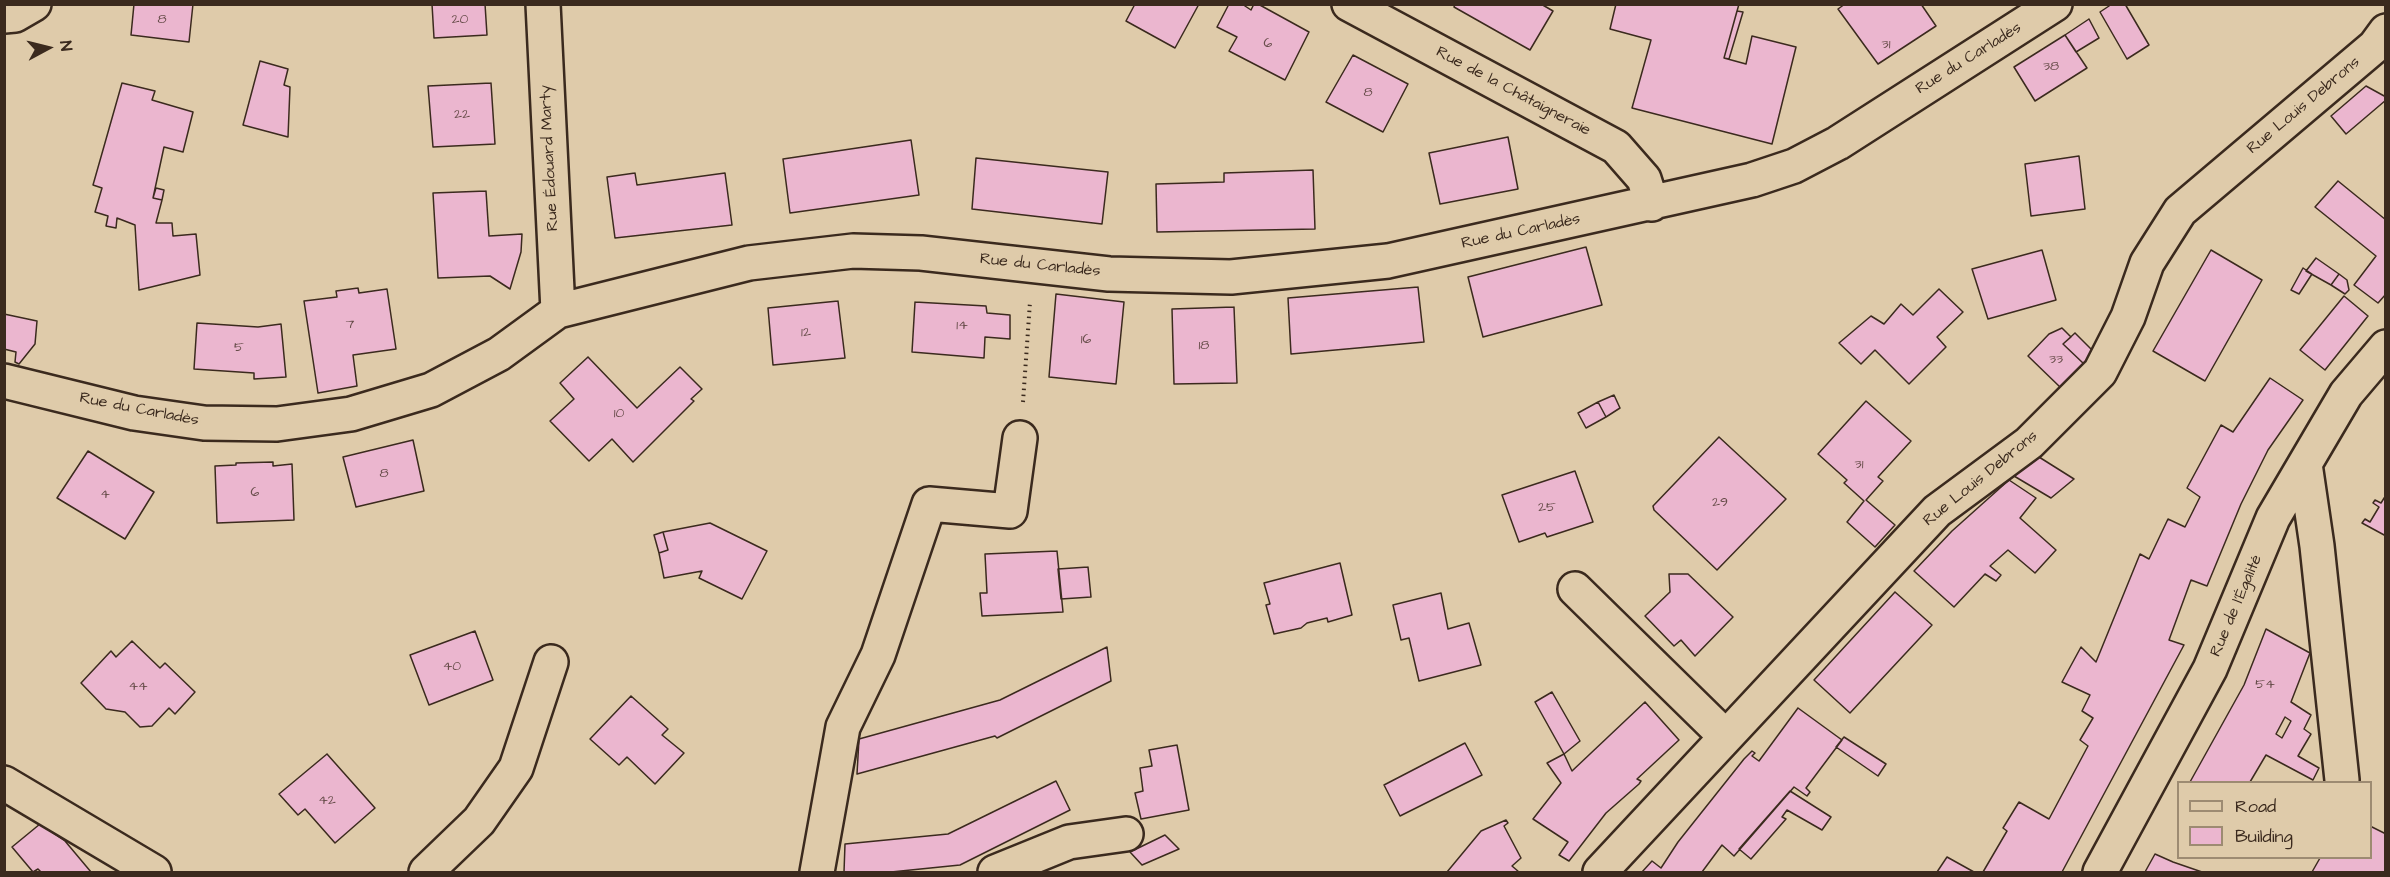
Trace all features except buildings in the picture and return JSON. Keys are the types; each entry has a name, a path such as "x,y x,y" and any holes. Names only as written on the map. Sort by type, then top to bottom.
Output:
{"street":[{"path":"4,16 15,15 34,4"},
{"name":"Rue Édouard Marty","path":"543,4 558,311"},
{"name":"Rue de la Châtaigneraie","path":"1349,4 1616,147 1644,178 1652,204"},
{"name":"Rue du Carladès","path":"4,381 134,413 204,423 277,424 351,414 431,390 499,354 558,311 749,263 853,251 921,253 1109,274 1231,278 1388,261 1652,204 1752,180 1794,165 1838,143 2055,4"},
{"name":"Rue Louis Debrons","path":"1600,873 1937,511 2029,443 2100,372 2128,317 2147,263 2180,211 2375,46 2385,31"},
{"name":"Rue de l'Égalité","path":"2100,873 2210,669 2273,518 2346,394 2385,347"},
{"path":"817,873 843,727 878,655 929,504 1010,511 1020,438"},
{"path":"2305,464 2317,546 2342,780"},
{"path":"1575,589 1726,737"},
{"path":"426,873 479,821 516,768 550,662"},
{"path":"4,783 154,873"},
{"path":"995,873 1069,842 1126,834"}],"path":[{"path":"1020,438 1033,266"}]}
